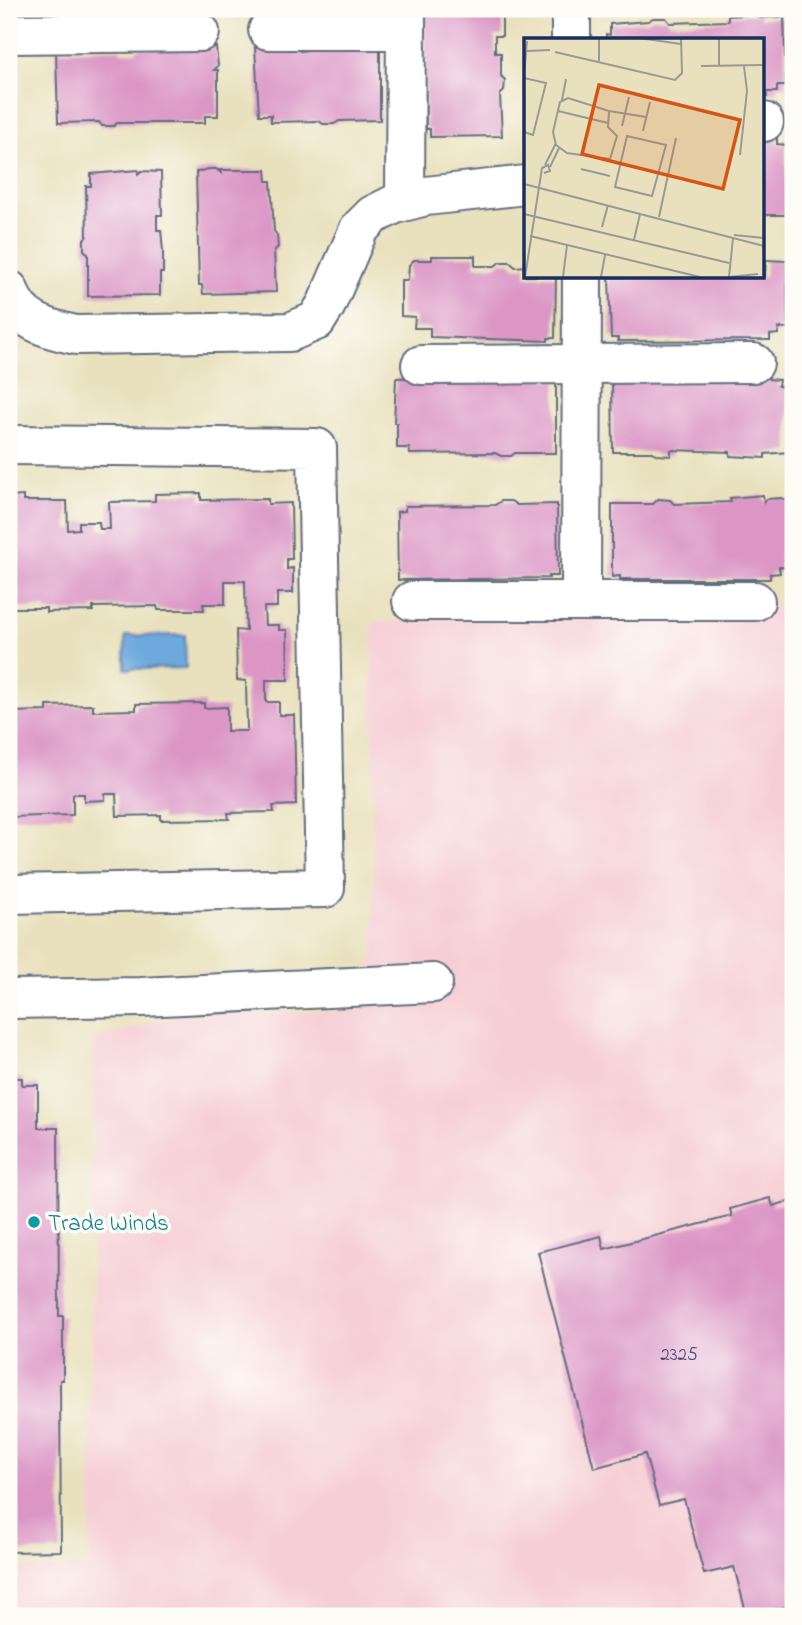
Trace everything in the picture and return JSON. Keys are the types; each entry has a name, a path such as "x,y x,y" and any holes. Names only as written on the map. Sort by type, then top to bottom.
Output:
{"lane":[{"path":"571,9 571,38"},
{"path":"268,30 406,19 405,201"},
{"path":"9,34 200,32"},
{"path":"9,290 28,320 76,335 290,332 316,321 359,229 373,215 426,195 524,185"},
{"path":"581,601 582,278"},
{"path":"421,365 754,363"},
{"path":"9,445 317,448 324,888 9,894"},
{"path":"412,601 755,601"},
{"path":"9,999 141,997 433,983"}],"shaded area":[{"path":"793,604 793,1616 9,1616 9,1569 90,1567 94,1039 180,1015 347,1011 374,955 372,622"}],"water":[{"path":"185,635 186,668 125,669 125,636"}],"building":[{"path":"67,9 131,9 131,11 67,12"},
{"path":"424,9 495,9 495,16 502,16 502,36 495,36 495,53 501,53 501,76 505,80 504,91 500,95 502,136 430,137 430,129 426,129"},
{"path":"760,14 760,18 784,17 786,86 777,86 777,92 766,92 767,97 764,97 764,38 606,38 606,34 610,35 610,24 648,21 653,18 666,18 670,23 728,21 728,16"},
{"path":"357,45 358,49 380,48 380,120 339,121 334,124 323,124 319,121 271,122 271,115 259,115 255,47 295,46 300,51"},
{"path":"216,47 218,66 214,70 218,70 218,116 205,116 205,123 117,123 114,126 102,126 99,122 58,123 56,51 120,49 120,52 135,52 139,48"},
{"path":"764,135 767,139 777,138 777,144 786,145 786,215 764,215"},
{"path":"216,169 221,173 220,170 266,170 267,181 271,181 274,231 278,247 274,251 276,292 203,294 202,285 199,285 196,172"},
{"path":"138,170 138,174 141,171 161,172 162,215 157,215 157,230 161,230 163,251 160,295 88,296 88,254 84,250 84,239 87,236 86,186 91,186 91,174"},
{"path":"432,256 475,256 475,266 495,266 500,262 510,262 515,267 524,266 524,278 556,278 555,338 548,338 548,341 430,337 430,328 414,328 415,317 401,316 401,280 408,280 409,265 414,260 432,260"},
{"path":"766,260 787,261 788,328 779,328 778,334 770,335 770,340 618,341 618,338 611,338 609,278 765,277"},
{"path":"769,375 769,379 779,380 778,386 788,387 789,452 765,454 765,458 730,456 730,452 671,450 671,456 652,452 613,452 612,380"},
{"path":"396,378 556,380 556,453 515,453 511,456 495,453 410,454 409,448 397,448 397,423 394,423"},
{"path":"201,493 201,500 268,499 268,504 291,503 292,559 287,559 287,569 293,568 293,593 277,593 277,607 264,607 265,625 279,625 279,630 287,630 288,680 266,680 266,702 279,702 279,715 294,715 296,805 273,806 274,812 228,813 229,819 161,820 161,815 117,816 116,794 105,794 105,800 84,801 84,794 73,794 73,815 9,817 9,712 47,711 47,706 93,705 93,711 136,710 136,704 204,703 204,708 227,707 227,731 247,731 246,681 237,680 236,630 246,631 245,581 225,581 225,604 203,604 204,610 158,610 157,606 93,607 93,611 46,612 46,608 9,608 9,497 23,496 23,501 67,501 68,530 79,529 79,522 99,522 100,529 110,529 109,502 155,501 155,494"},
{"path":"763,495 764,502 767,499 782,498 790,502 789,567 779,567 780,573 770,574 770,579 612,577 612,504 653,504 658,499 670,500 674,504 731,502 730,498"},
{"path":"501,501 511,501 517,505 557,504 558,576 398,580 397,512 405,511 405,506 495,505"},
{"name":"Trade Winds","path":"9,1078 22,1078 22,1085 38,1085 38,1128 58,1128 59,1316 63,1316 63,1380 60,1380 61,1551 9,1552"},
{"path":"770,1198 773,1206 793,1200 793,1605 747,1616 734,1567 704,1574 684,1499 659,1505 645,1454 594,1468 538,1252 601,1236 604,1249 732,1216 730,1209"}],"place":[{"name":"Trade Winds","path":"34,1222"}]}
